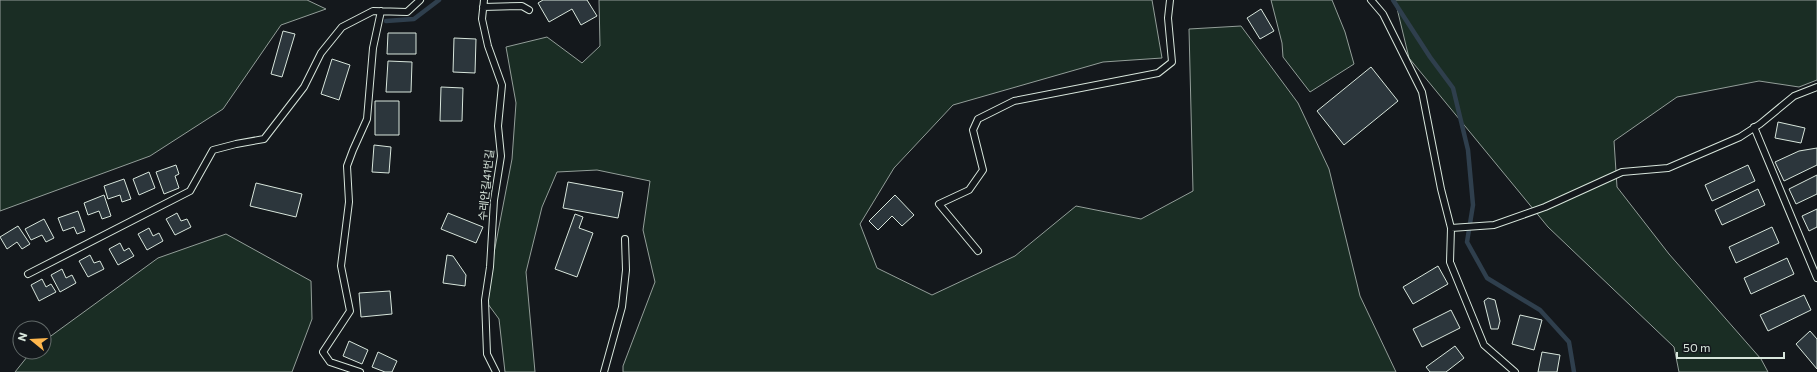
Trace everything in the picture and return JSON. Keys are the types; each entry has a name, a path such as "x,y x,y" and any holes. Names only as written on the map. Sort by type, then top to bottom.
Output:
{"lane":[{"path":"28,274 190,191 213,150 264,139 304,88 321,53 342,27 373,11 407,12 420,0"},
{"name":"수레안길41번길","path":"484,0 482,19 488,46 502,85 498,126 501,156 494,200 490,268 485,300 488,354 496,372"},
{"path":"978,251 939,204 969,190 983,170 973,130 978,119 1014,102 1158,73 1172,62 1168,18 1170,0"},
{"path":"1371,0 1383,14 1422,92 1451,228 1450,262 1484,345 1515,372"},
{"path":"483,7 522,6 529,10"},
{"path":"360,372 330,362 322,352 350,310 341,266 349,202 348,166 353,150 367,119 373,48 380,11"},
{"path":"1451,228 1494,225 1545,206 1622,172 1668,168 1740,136 1754,128 1794,96 1817,87"},
{"path":"1754,128 1817,278"},
{"path":"604,372 622,307 626,270 625,239"},
{"path":"488,372 490,361"}],"green space":[{"path":"0,0 307,0 326,9 281,25 223,109 150,156 0,211"},
{"path":"599,0 1152,0 1162,58 1103,62 953,105 894,168 860,224 877,268 932,295 1015,256 1076,206 1141,219 1193,191 1189,29 1241,26 1298,103 1329,169 1360,296 1396,372 623,372 623,366 655,282 643,230 650,181 597,170 557,172 542,207 526,272 535,372 505,372 499,319 485,300 512,159 516,103 506,47 547,37 582,63 600,46"},
{"path":"1271,0 1332,0 1345,32 1354,64 1310,92 1283,57 1282,43"},
{"path":"1395,0 1817,0 1817,80 1799,87 1759,81 1677,97 1614,141 1617,187 1669,254 1761,359 1768,372 1679,372 1674,347 1548,227 1409,58"},
{"path":"226,234 311,281 312,319 292,372 15,372 25,360 52,360 52,335 158,258"}],"building":[{"path":"543,0 587,0 597,16 581,25 572,9 549,22 538,3"},
{"path":"1261,9 1274,31 1260,39 1247,18"},
{"path":"283,31 295,34 282,77 271,74"},
{"path":"388,33 416,33 416,54 387,54"},
{"path":"454,38 476,39 475,73 453,72"},
{"path":"332,59 350,65 339,100 321,94"},
{"path":"388,61 412,62 411,92 386,92"},
{"path":"1371,67 1398,101 1344,145 1317,111"},
{"path":"441,87 463,88 462,121 440,121"},
{"path":"375,101 399,101 399,135 375,135"},
{"path":"1778,122 1805,128 1801,143 1775,138"},
{"path":"374,145 391,147 389,173 372,172"},
{"path":"1817,148 1817,165 1784,181 1775,162 1799,151"},
{"path":"176,165 179,174 175,176 179,188 164,194 156,172"},
{"path":"1748,165 1755,181 1712,201 1705,185"},
{"path":"149,172 155,188 139,195 133,179"},
{"path":"1817,175 1817,194 1796,204 1789,189"},
{"path":"124,179 131,199 122,202 120,195 108,199 104,186"},
{"path":"568,182 623,192 618,218 563,208"},
{"path":"256,183 302,194 296,217 250,206"},
{"path":"1758,189 1765,205 1722,225 1715,210"},
{"path":"104,195 111,216 102,219 99,211 88,215 84,203"},
{"path":"895,195 914,215 902,226 892,216 878,230 869,221"},
{"path":"1817,209 1817,227 1809,231 1802,216"},
{"path":"78,211 85,231 77,234 74,227 63,231 58,218"},
{"path":"177,213 181,221 187,219 191,227 175,235 166,219"},
{"path":"448,213 483,227 476,243 441,229"},
{"path":"575,214 583,217 579,228 593,233 577,277 555,269"},
{"path":"44,219 54,238 46,242 42,235 31,240 25,229"},
{"path":"18,226 30,244 22,249 17,242 7,249 0,237"},
{"path":"1772,227 1779,243 1736,263 1729,247"},
{"path":"149,228 153,236 159,233 163,241 147,250 138,234"},
{"path":"120,243 124,251 129,248 134,256 118,265 109,249"},
{"path":"90,255 94,263 100,261 104,269 88,277 79,261"},
{"path":"447,255 453,256 466,275 465,286 443,283"},
{"path":"1787,258 1794,274 1751,294 1744,278"},
{"path":"1438,266 1448,284 1413,304 1403,287"},
{"path":"62,269 66,278 72,275 76,283 60,292 51,275"},
{"path":"42,279 46,287 51,284 56,292 39,301 31,285"},
{"path":"390,291 392,314 361,317 359,293"},
{"path":"1804,295 1811,310 1768,331 1760,315"},
{"path":"1488,298 1495,300 1500,321 1498,329 1491,329 1484,301"},
{"path":"1451,310 1460,328 1422,347 1413,329"},
{"path":"1520,315 1542,320 1534,350 1512,344"},
{"path":"1810,331 1817,339 1817,369 1796,344"},
{"path":"349,341 368,350 362,364 343,356"},
{"path":"1455,346 1464,358 1446,372 1430,372 1426,367"},
{"path":"378,352 397,361 392,372 385,372 372,367"},
{"path":"1542,352 1560,355 1557,372 1538,372"}],"waterway":[{"path":"386,21 414,19 439,0"},
{"path":"1393,0 1430,57 1453,88 1468,150 1473,205 1467,242 1487,278 1540,310 1569,342 1574,372"}]}
